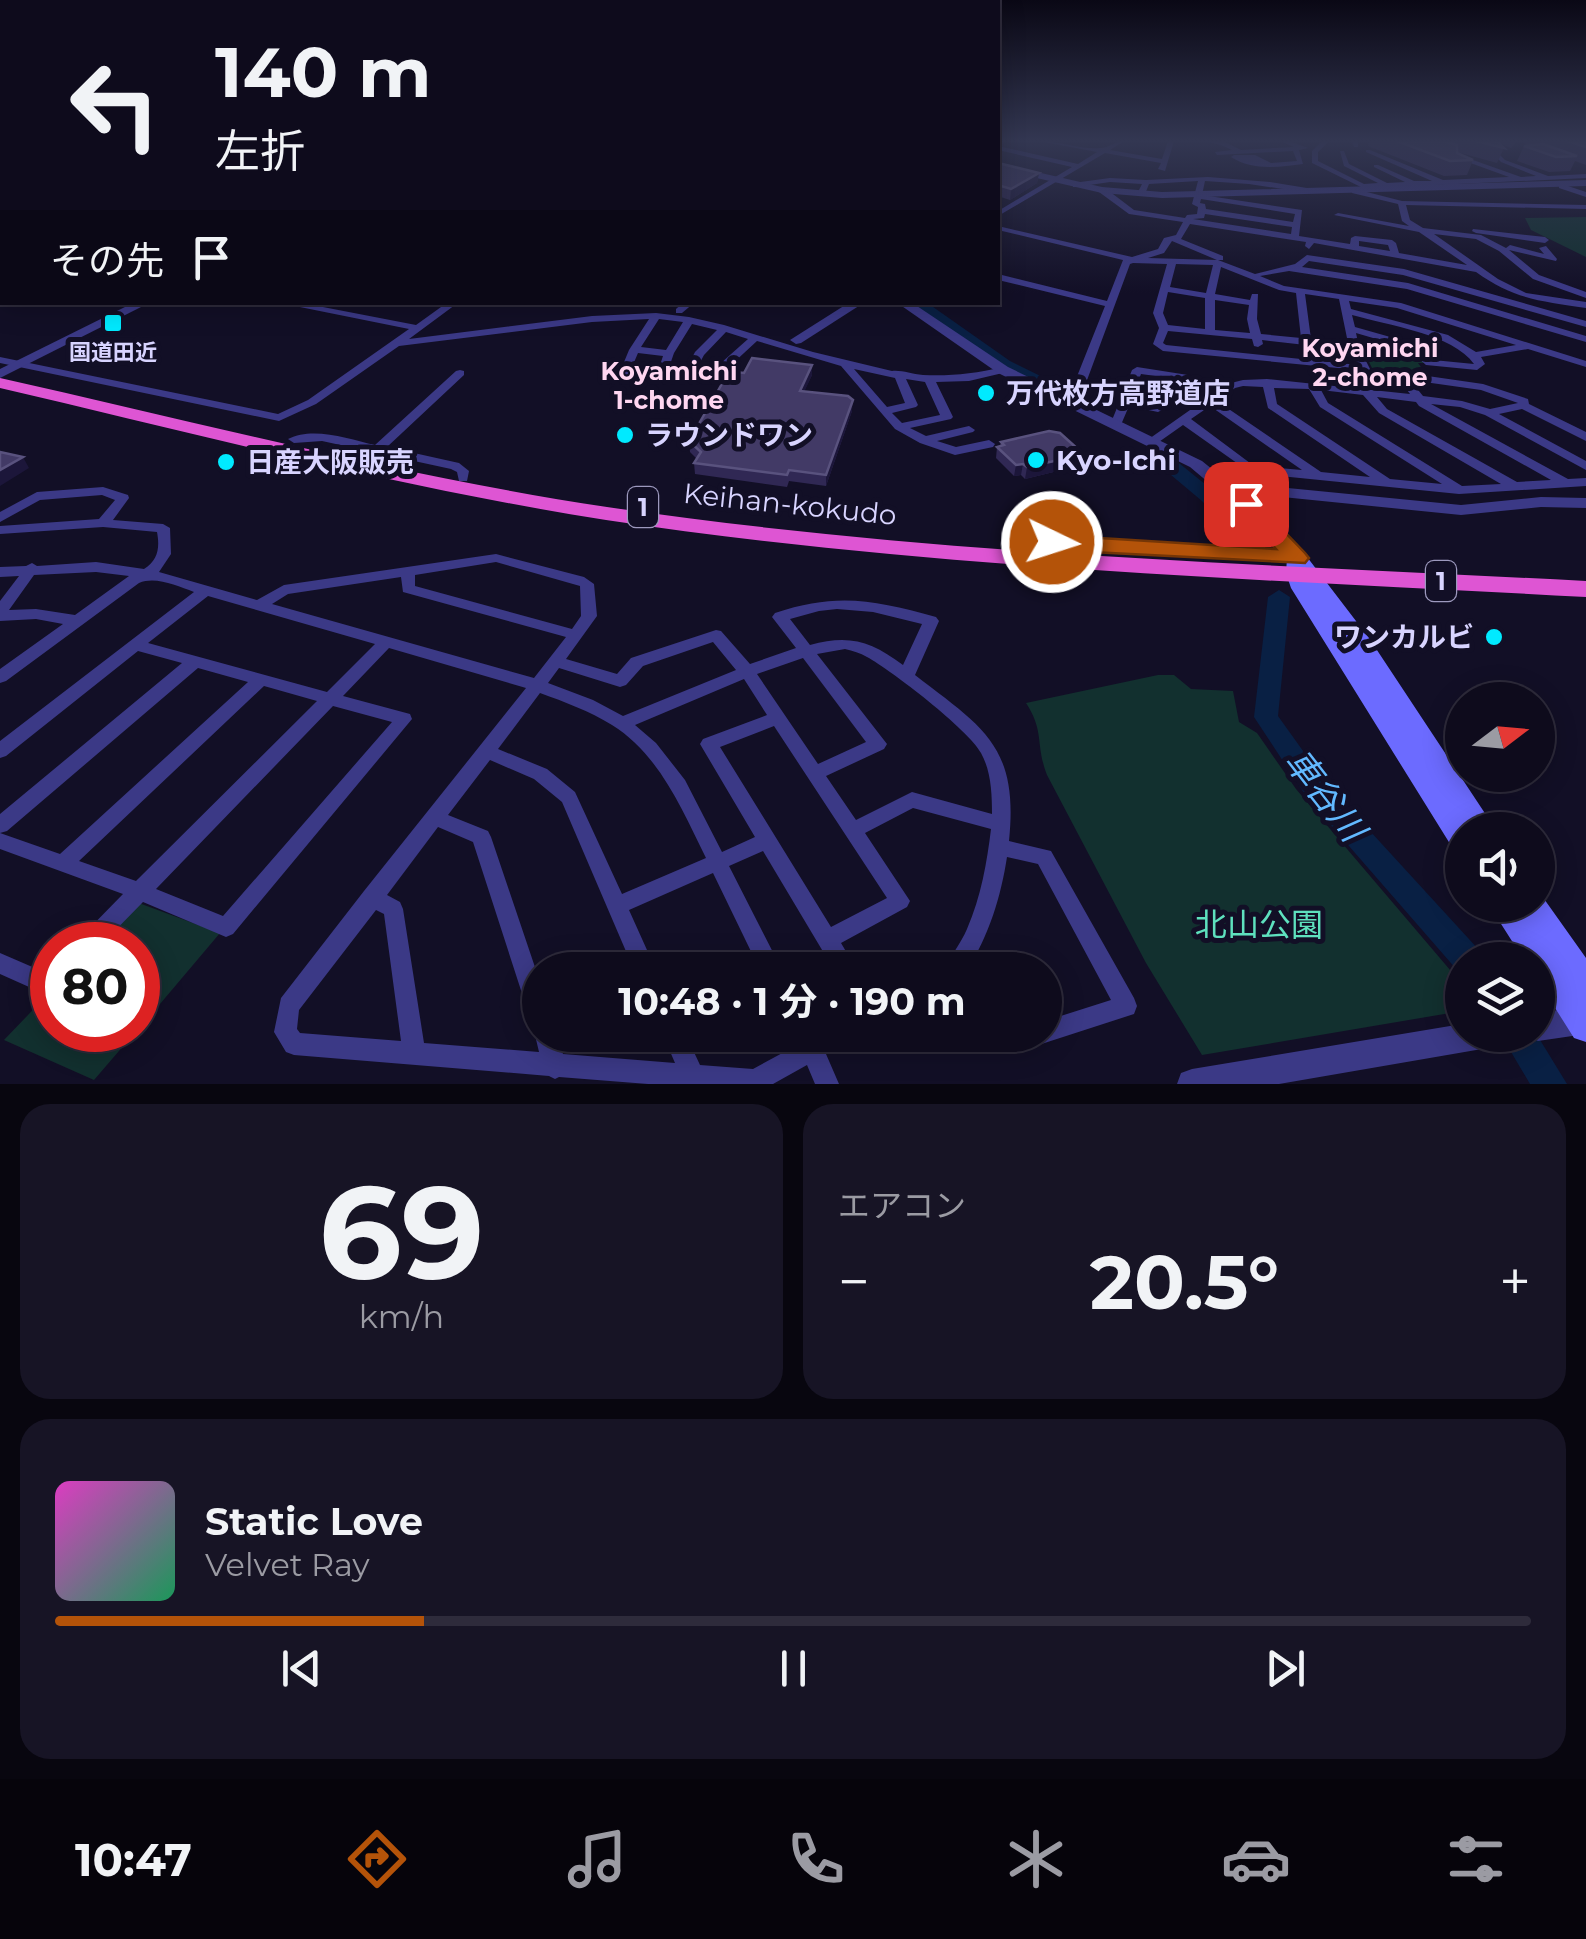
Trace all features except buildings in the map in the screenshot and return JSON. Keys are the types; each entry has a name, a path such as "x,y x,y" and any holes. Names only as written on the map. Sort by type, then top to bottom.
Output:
{"highway":[{"name":"Keihan-kokudo","path":"6,371 464,478 628,506 830,531 1586,589"},
{"name":"Keihan-kokudo","path":"0,383 455,485 602,512 834,541 1302,568 1586,576"}],"main road":[{"path":"1302,568 1470,812"},
{"path":"1302,568 1302,588 1445,812"},
{"path":"1516,922 1585,1022"},
{"path":"1543,922 1586,985"}],"street":[{"path":"1000,213 1034,192"},
{"path":"1104,192 1132,212 1476,269"},
{"path":"1117,192 1197,196 1326,192"},
{"path":"1198,192 1196,204 1204,211 1296,224"},
{"path":"1367,192 1402,204 1486,202 1586,207"},
{"path":"1467,192 1486,202"},
{"path":"1197,196 1299,212 1294,238"},
{"path":"1402,204 1406,222 1476,269 1524,295 1585,296"},
{"path":"1063,399 1077,391 1126,262 1161,251 1168,240 1180,237 1187,221 1204,211"},
{"path":"1338,216 1478,237 1553,259 1544,244 1475,230 1478,237"},
{"path":"1000,228 1133,260 1218,262 1300,293 1444,337 1474,355 1480,364 1477,367 1430,363 1412,346 1349,328"},
{"path":"1502,234 1506,248 1536,277 1585,296"},
{"path":"1173,239 1258,277 1317,290 1394,298 1584,352"},
{"path":"1307,258 1310,240"},
{"path":"1258,277 1307,258 1442,282 1586,324"},
{"path":"1172,260 1158,312 1164,328 1158,344 1163,348 1365,369 1354,347 1346,305"},
{"path":"1210,332 1210,296 1218,262"},
{"path":"1439,263 1442,282"},
{"path":"1289,268 1430,293 1584,352"},
{"path":"1000,277 1108,304"},
{"path":"1258,277 1254,303 1262,358"},
{"path":"1417,304 1442,282"},
{"path":"1165,290 1254,303"},
{"path":"1300,293 1306,342"},
{"path":"6,371 139,305"},
{"path":"295,305 418,328"},
{"path":"6,371 272,417 286,416 452,305"},
{"path":"618,305 679,311 796,340 854,305"},
{"path":"679,311 687,305"},
{"path":"906,305 1003,370 1196,464 1265,521 1302,568"},
{"path":"1346,305 1398,306 1526,347 1584,352"},
{"path":"396,342 482,334 614,314 689,320 846,367 954,378 1003,370"},
{"path":"622,379 634,350 656,316"},
{"path":"661,376 669,353 689,320"},
{"path":"724,328 699,354 691,370 714,376 755,338"},
{"path":"1164,328 1354,347"},
{"path":"1474,355 1526,347"},
{"path":"634,350 669,353"},
{"path":"0,360 6,371"},
{"path":"846,367 900,427 924,440 956,451 990,444"},
{"path":"1116,424 1136,370 1184,377"},
{"path":"884,411 912,406 898,373"},
{"path":"378,449 460,374"},
{"path":"900,427 947,417 928,376"},
{"path":"1523,405 1524,401 1483,387 1408,376 1404,379 1416,398 1565,484"},
{"path":"1266,382 1268,397 1283,415 1392,486"},
{"path":"1152,441 1232,386 1266,382 1416,398 1489,413 1586,466"},
{"path":"1131,384 1184,395"},
{"path":"1313,386 1324,405 1459,490"},
{"path":"1366,392 1383,411 1541,502"},
{"path":"1124,402 1158,409"},
{"path":"1212,402 1318,477"},
{"path":"1489,413 1523,405 1586,437"},
{"path":"1183,419 1251,469 1459,490 1586,482"},
{"path":"924,440 969,430"},
{"path":"294,439 322,437 455,466 463,471 464,478"},
{"path":"1226,486 1453,509 1541,502 1586,503"},
{"path":"0,518 37,496 103,491 124,498 103,523"},
{"path":"0,530 103,523 163,528 168,547 162,563 149,574 134,580 0,677"},
{"path":"260,605 284,590 496,558 580,580 587,584 590,608 576,634 289,1006 285,1032 294,1044 754,1081 794,1052"},
{"path":"0,572 96,566 149,574 588,704 622,723 650,748 679,785 762,952"},
{"path":"0,614 32,568"},
{"path":"408,574 408,590 576,634"},
{"path":"0,751 207,589"},
{"path":"815,772 878,744 780,616 813,603 883,607 931,621 906,676"},
{"path":"0,614 36,614 76,622"},
{"path":"555,661 620,681 637,662 716,635 748,674 900,901 827,940"},
{"path":"110,922 385,643"},
{"path":"622,723 806,651 842,643 878,654 986,746 1001,782 998,846 970,952"},
{"path":"0,841 141,892 226,928 404,719 136,646"},
{"path":"0,825 195,661"},
{"path":"62,864 260,680"},
{"path":"778,718 709,744 835,952"},
{"path":"484,751 525,764 556,783 569,797 639,952"},
{"path":"854,830 912,800 1001,824"},
{"path":"433,817 481,837 522,961"},
{"path":"619,905 767,841"},
{"path":"998,846 1044,857 1126,1006 1062,1027"},
{"path":"371,897 394,908 414,1054"},
{"path":"0,963 30,976"},
{"path":"1555,1025 1585,1022"},
{"path":"1192,1084 1445,1041"},
{"path":"551,1052 556,1067"},
{"path":"682,1052 693,1075"},
{"path":"813,1052 826,1084"}],"green space":[{"path":"1586,217 1586,257 1531,230 1525,218"},
{"path":"1374,337 1408,347 1426,363 1418,363 1426,374 1372,368 1359,342 1376,344"},
{"name":"北山公園","path":"1158,675 1174,675 1191,689 1233,691 1239,722 1257,733 1296,789 1445,964 1445,1014 1202,1055 1146,963 1047,775 1036,722 1026,703"},
{"path":"136,902 220,933 160,1004 160,922 117,922"},
{"path":"30,1013 30,1052 4,1040"},
{"path":"31,1052 118,1052 94,1080"}],"waterway":[{"name":"車谷川","path":"920,305 1005,364 1063,391"},
{"name":"車谷川","path":"1158,455 1209,497 1243,533"},
{"name":"車谷川","path":"1279,597 1266,717 1317,791 1452,942"},
{"name":"車谷川","path":"1528,1052 1550,1084"}],"place":[{"name":"国道田近","path":"113,323"},
{"name":"万代枚方高野道店","path":"986,393"},
{"name":"ラウンドワン","path":"625,435"},
{"name":"Kyo-Ichi","path":"1036,460"},
{"name":"日産大阪販売","path":"226,462"},
{"name":"ワンカルビ","path":"1494,637"}],"district":[{"name":"Koyamichi 2-chome","path":"1370,362"},
{"name":"Koyamichi 1-chome","path":"669,386"}],"route":[{"path":"1052,542 1297,558 1246,504"}]}
